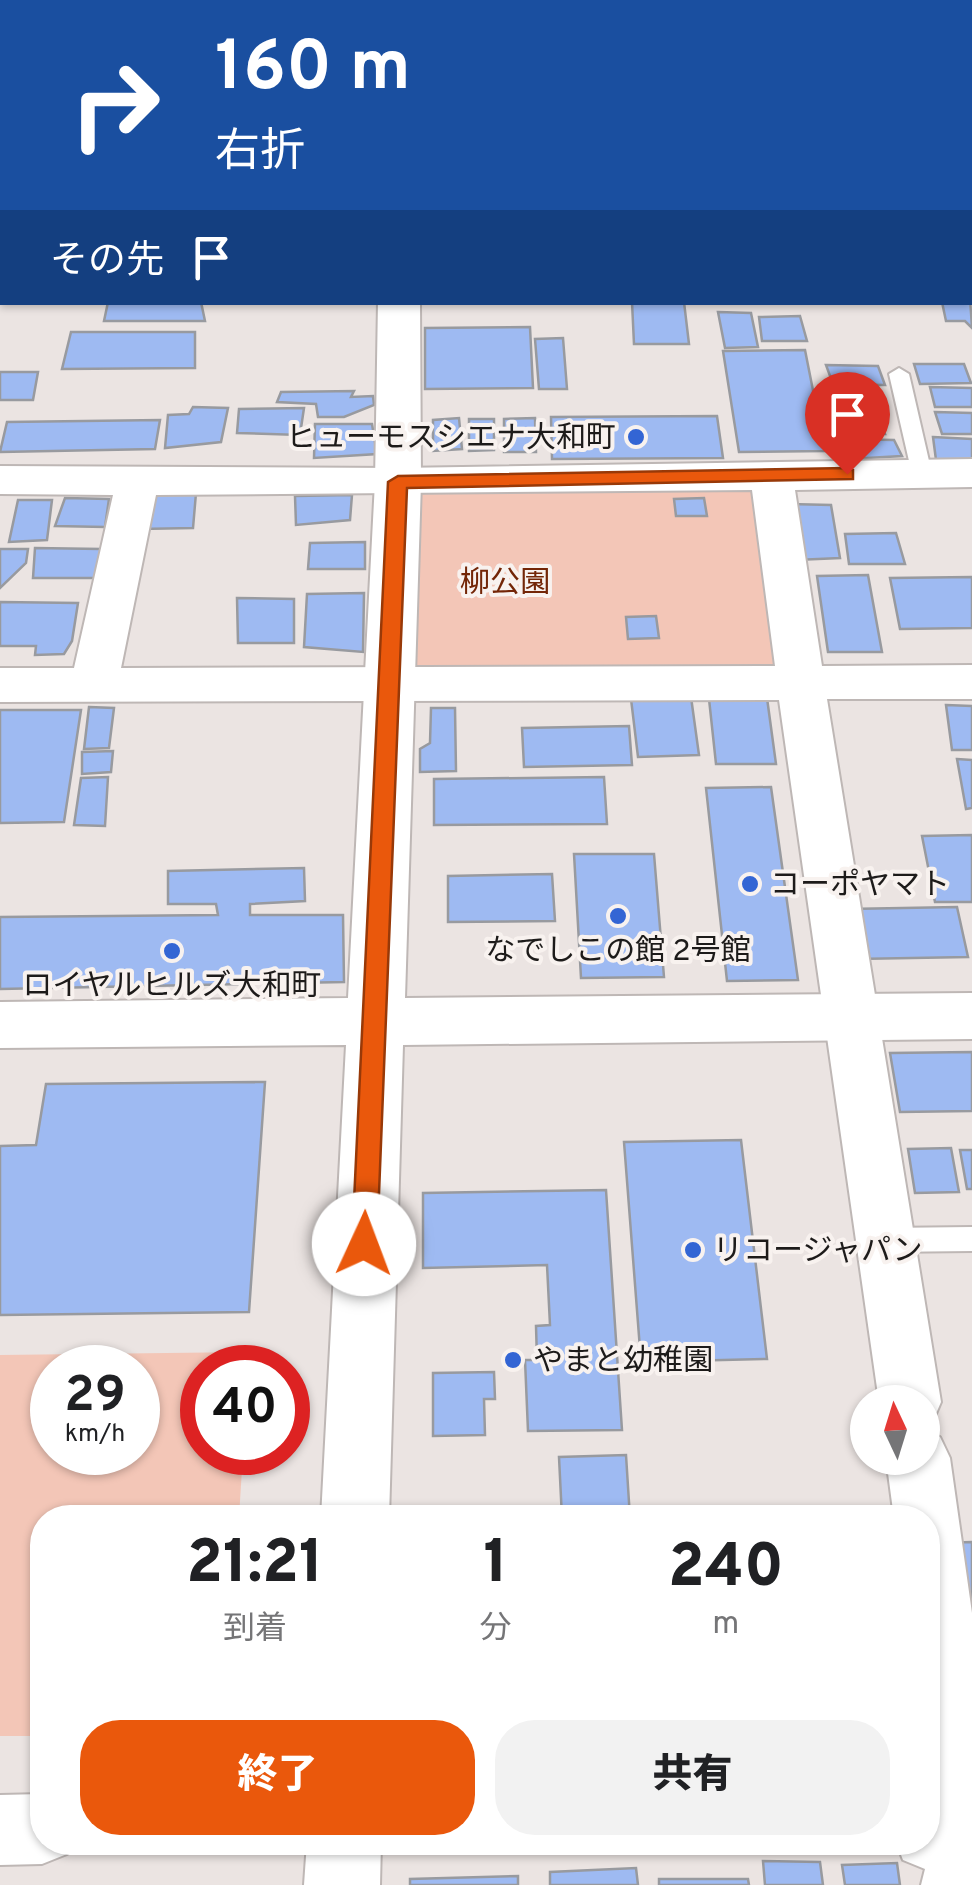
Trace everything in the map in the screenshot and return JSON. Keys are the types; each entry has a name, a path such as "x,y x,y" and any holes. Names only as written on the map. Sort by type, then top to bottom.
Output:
{"street":[{"path":"355,1505 372,1022 398,482 399,305"},
{"path":"0,480 398,482 972,473"},
{"path":"771,475 848,1016 907,1385"},
{"path":"93,688 138,480"},
{"path":"0,686 972,682"},
{"path":"0,1024 972,1016"},
{"path":"919,1475 922,1505"},
{"path":"940,1721 951,1852"},
{"path":"0,1830 30,1829"},
{"path":"342,1885 343,1855"}],"lane":[{"path":"899,374 922,474"},
{"path":"884,1240 972,1239"}],"green space":[{"name":"柳公園","path":"742,483 762,493 783,657 769,670 406,667 421,488"},
{"path":"160,1353 180,1353 180,1475 242,1475 240,1505 30,1505 30,1736 0,1736 0,1355 30,1355 30,1475 160,1475"}],"building":[{"path":"107,305 202,305 205,321 104,321"},
{"path":"632,305 684,305 689,344 634,344"},
{"path":"943,305 970,305 972,328 965,321 946,321"},
{"path":"718,312 751,313 758,347 725,348"},
{"path":"800,316 807,341 762,341 759,317"},
{"path":"530,327 533,388 425,389 425,328"},
{"path":"71,332 195,332 195,368 62,369"},
{"path":"563,338 567,389 539,389 535,339"},
{"path":"805,350 825,451 739,452 723,351"},
{"path":"914,364 964,364 971,383 920,384"},
{"path":"826,365 878,366 885,385 833,384"},
{"path":"0,372 38,372 33,400 0,400"},
{"path":"878,387 882,409 828,409 826,388"},
{"path":"930,387 972,388 972,407 935,407"},
{"path":"354,391 351,397 373,396 374,405 344,417 318,417 316,404 277,402 281,392"},
{"path":"193,407 228,408 221,442 165,448 168,415 189,414"},
{"path":"304,408 300,435 237,433 239,409"},
{"path":"935,412 972,413 972,434 942,434"},
{"path":"831,414 878,414 885,434 837,435"},
{"name":"ヒューモスシエナ大和町","path":"717,416 723,458 552,459 551,417"},
{"path":"459,418 462,449 433,451 433,420"},
{"path":"535,418 536,452 504,452 504,419"},
{"path":"469,419 494,419 494,450 469,451"},
{"path":"160,420 155,449 0,452 7,422"},
{"path":"315,424 372,424 377,454 314,458"},
{"path":"933,437 972,439 972,460 936,460"},
{"path":"845,439 894,440 902,456 849,459"},
{"path":"148,493 196,493 193,528 140,529"},
{"path":"352,495 350,520 296,525 295,496"},
{"path":"65,498 109,499 105,527 55,526"},
{"path":"704,498 707,516 676,516 674,499"},
{"path":"18,500 52,500 47,540 9,542"},
{"path":"789,504 831,505 840,558 796,560"},
{"path":"896,533 905,564 849,564 845,534"},
{"path":"365,542 365,569 308,569 310,543"},
{"path":"35,548 101,549 95,578 33,578"},
{"path":"0,549 28,549 26,563 0,588"},
{"path":"868,575 882,652 828,652 817,576"},
{"path":"972,577 972,628 900,629 890,578"},
{"path":"364,593 363,652 304,647 307,594"},
{"path":"237,598 294,599 294,643 238,643"},
{"path":"0,602 78,603 72,641 64,654 35,655 36,646 0,646"},
{"path":"656,616 659,638 628,639 626,617"},
{"path":"691,697 699,755 638,757 631,699"},
{"path":"767,698 776,764 716,764 709,699"},
{"path":"946,705 972,706 972,750 952,750"},
{"path":"89,707 114,708 109,748 84,749"},
{"path":"431,708 455,708 456,771 420,772 420,749 430,743"},
{"path":"0,710 81,710 64,822 0,823"},
{"path":"629,726 632,765 524,767 522,728"},
{"path":"113,751 111,772 82,774 82,752"},
{"path":"957,759 972,760 972,808 966,809"},
{"path":"108,777 105,826 74,825 81,778"},
{"path":"604,777 607,824 434,825 434,779"},
{"name":"コーポヤマト","path":"771,787 798,980 727,981 706,788"},
{"path":"972,835 972,902 935,902 922,836"},
{"name":"なでしこの館 2号館","path":"574,854 654,854 664,977 581,978"},
{"name":"ロイヤルヒルズ大和町","path":"304,868 305,901 250,904 250,915 343,915 344,982 0,989 0,917 218,915 216,904 168,904 168,871"},
{"path":"552,874 555,921 448,922 448,876"},
{"path":"957,907 968,957 856,959 848,909"},
{"path":"972,1052 972,1111 900,1112 890,1053"},
{"path":"265,1082 249,1312 0,1315 0,1146 36,1145 46,1084"},
{"name":"リコージャパン","path":"741,1140 767,1359 641,1362 624,1142"},
{"path":"951,1148 959,1192 915,1193 908,1149"},
{"path":"960,1150 972,1150 972,1189 967,1189"},
{"path":"606,1190 622,1430 528,1431 525,1360 537,1360 536,1326 550,1325 547,1265 423,1268 423,1193"},
{"path":"494,1372 495,1399 484,1399 485,1435 433,1436 433,1373"},
{"path":"626,1455 629,1505 561,1505 559,1457"},
{"path":"972,1542 972,1640 944,1543"},
{"path":"763,1861 820,1862 823,1885 765,1885"},
{"path":"897,1863 900,1885 845,1885 842,1865"},
{"path":"636,1868 638,1885 550,1885 550,1872"},
{"path":"518,1876 518,1885 410,1885 410,1879"},
{"path":"659,1879 748,1879 749,1885 659,1885"}],"place":[{"name":"ヒューモスシエナ大和町","path":"636,437"},
{"name":"コーポヤマト","path":"750,884"},
{"name":"なでしこの館 2号館","path":"618,916"},
{"name":"ロイヤルヒルズ大和町","path":"172,951"},
{"name":"リコージャパン","path":"693,1250"},
{"name":"やまと幼稚園","path":"513,1360"}],"route":[{"path":"364,1244 398,482 847,474"}]}
